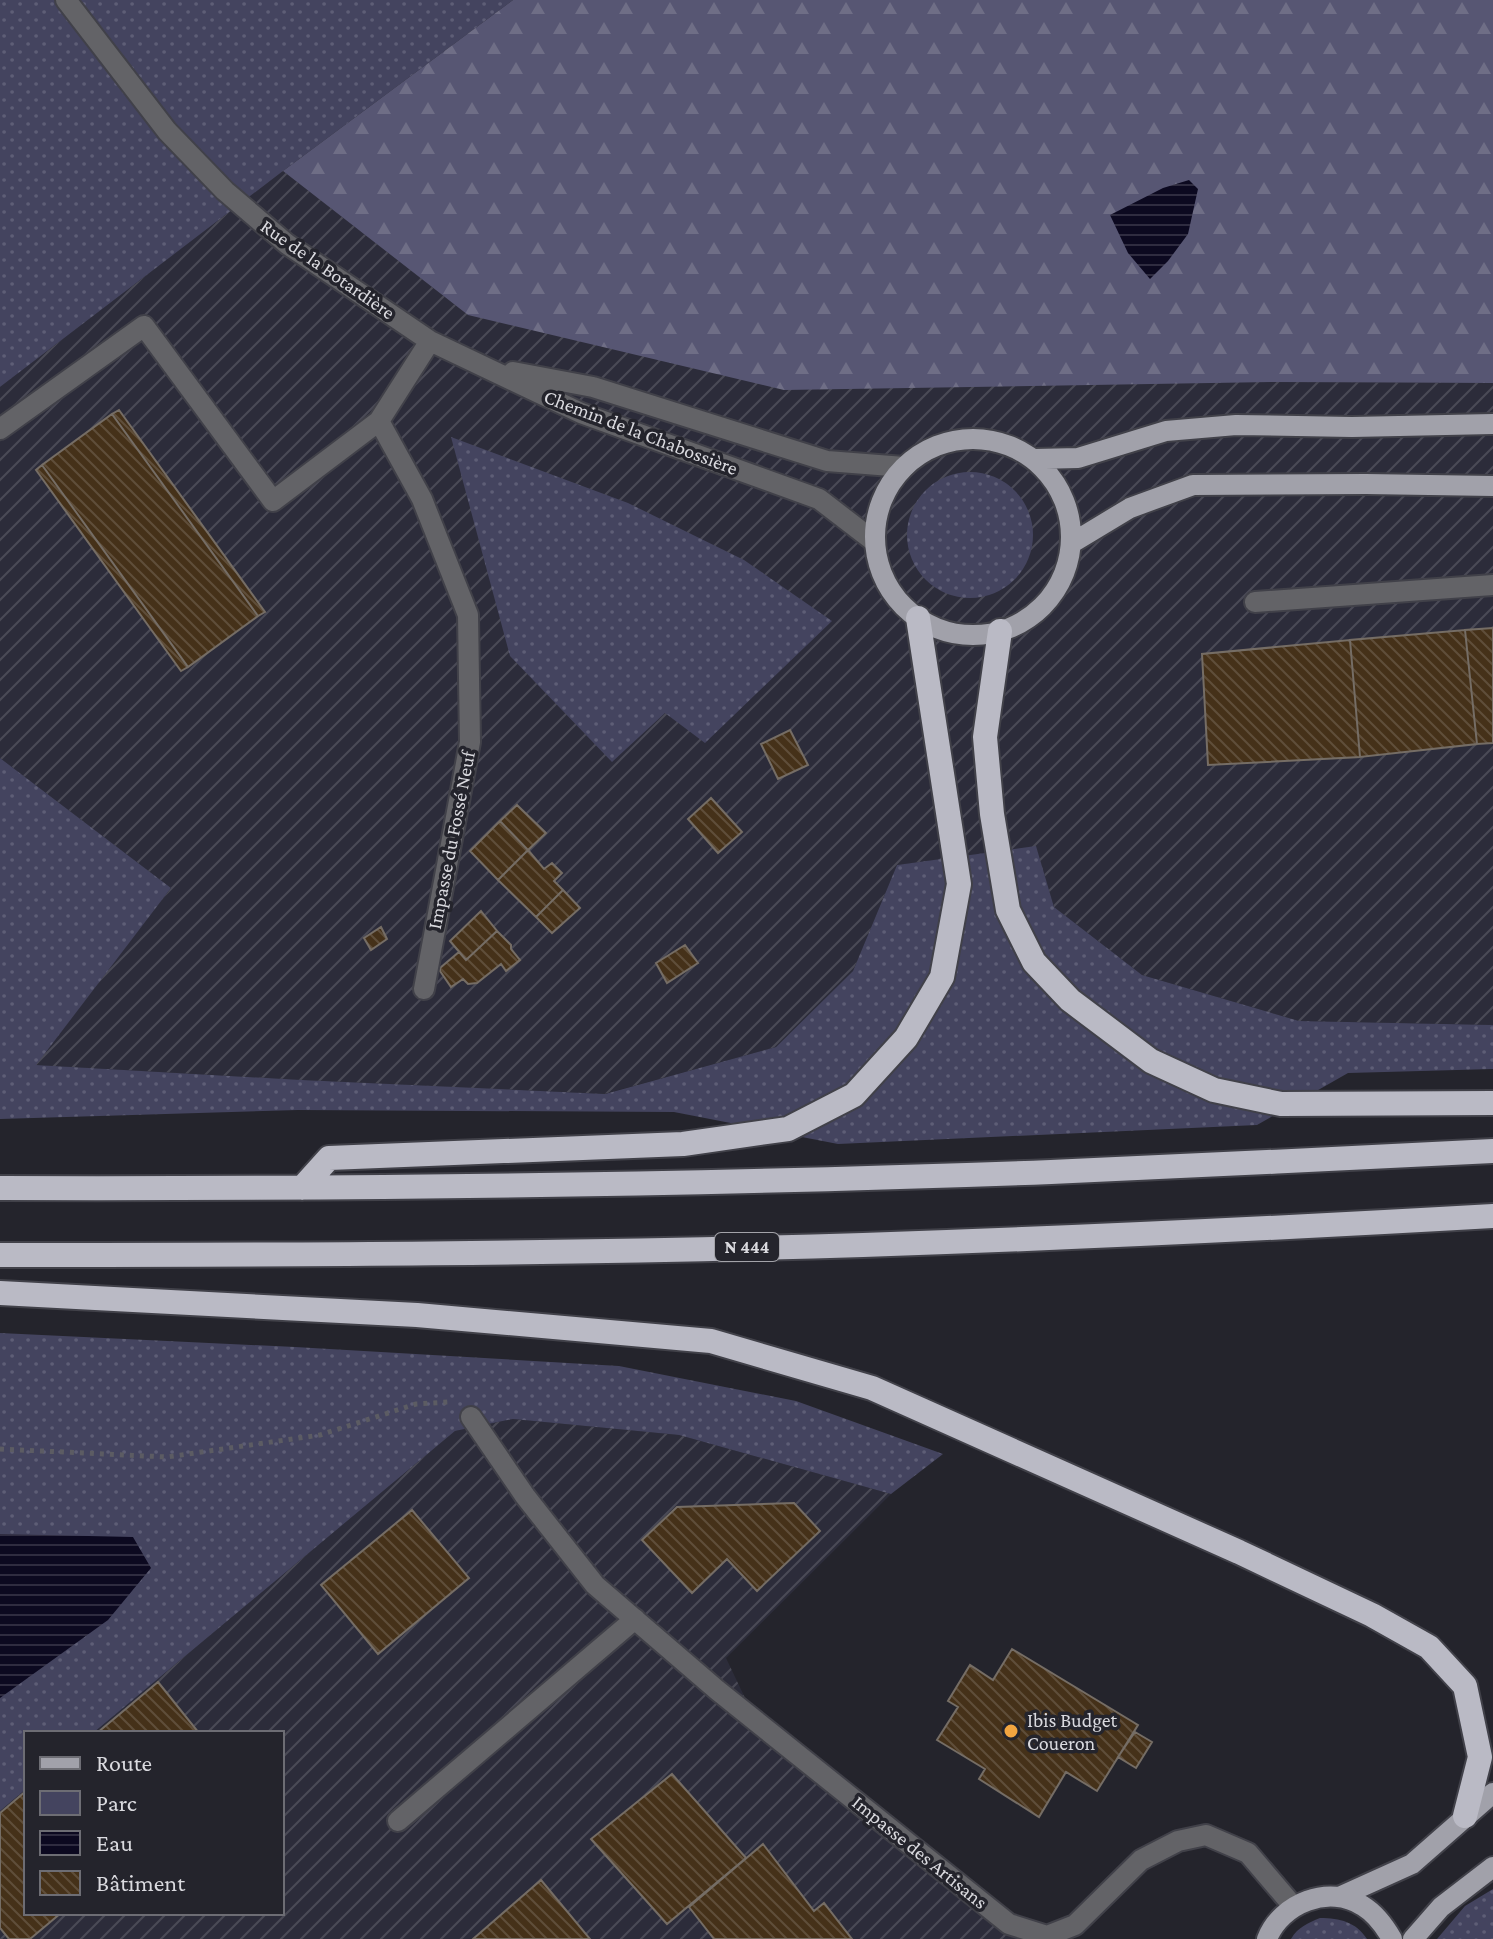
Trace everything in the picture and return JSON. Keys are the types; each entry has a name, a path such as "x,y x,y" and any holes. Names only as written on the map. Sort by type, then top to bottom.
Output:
{"highway":[{"path":"302,1188 329,1158 683,1144 788,1129 854,1095 906,1038 942,977 959,884 918,618"},
{"path":"1000,631 985,737 992,814 1008,910 1034,962 1070,1000 1151,1061 1214,1090 1281,1104 1493,1103"},
{"path":"0,1188 616,1184 1035,1172 1493,1151"},
{"name":"N 444","path":"0,1255 466,1253 861,1245 1493,1216"},
{"path":"0,1293 417,1315 711,1341 872,1388 1253,1558 1372,1615 1429,1647 1465,1686 1480,1757 1465,1816"}],"main road":[{"path":"1035,459 1078,458 1166,431 1236,425 1352,427 1493,424"},
{"path":"982,438 1010,445 1035,459 1056,483 1068,512 1072,543 1065,573 1049,599 1027,619 1000,631 972,635 943,630 918,618 896,598 881,572 875,542 877,515 887,489 904,467 927,450 954,440 982,438"},
{"path":"1072,543 1130,508 1193,485 1493,486"},
{"path":"1339,1897 1412,1864 1493,1793"},
{"path":"1413,1939 1441,1907 1493,1867"},
{"path":"1267,1939 1279,1918 1293,1906 1315,1898 1339,1897 1360,1904 1379,1918 1392,1939"}],"street":[{"name":"Rue de la Botardière","path":"66,0 167,131 225,191 287,244 430,341 487,367"},
{"path":"0,429 144,326 273,501 379,421 430,341"},
{"name":"Chemin de la Chabossière","path":"487,367 593,387 827,461 904,467"},
{"name":"Chemin de la Chabossière","path":"487,367 581,413 819,499 875,542"},
{"name":"Impasse du Fossé Neuf","path":"379,421 422,499 468,615 470,742 424,989"},
{"path":"1255,602 1493,585"},
{"name":"Impasse des Artisans","path":"471,1417 525,1496 595,1585 717,1690 1009,1924 1047,1936 1075,1925 1141,1860 1178,1841 1206,1835 1248,1853 1293,1906"},
{"path":"398,1821 635,1619"}],"path":[{"path":"0,1449 167,1457 320,1435 416,1404 449,1402 471,1417"}],"shaded area":[{"path":"283,171 468,315 1271,382 1493,383 1493,1025 1299,1021 1142,975 1054,907 1036,847 897,865 853,971 776,1047 604,1094 35,1065 171,888 0,758 0,387"},
{"path":"513,1419 679,1435 891,1494 726,1658 765,1740 1036,1939 0,1939 0,1811 24,1791 24,1915 284,1915 284,1731 95,1731 455,1431"}],"green space":[{"path":"0,0 513,0 0,387"},
{"path":"513,0 1493,0 1493,383 1271,382 784,390 468,315 283,171"},
{"path":"451,437 628,503 744,560 832,621 705,743 665,713 612,762 510,656"},
{"path":"970,472 994,476 1015,490 1029,511 1033,535 1029,559 1015,580 994,594 970,598 946,594 925,580 911,559 907,535 911,511 925,490 946,476"},
{"path":"0,758 171,888 36,1065 605,1094 776,1047 853,971 897,865 1036,846 1054,907 1142,975 1299,1021 1493,1025 1493,1069 1348,1073 1257,1125 838,1144 674,1112 298,1110 0,1119"},
{"path":"0,1333 619,1366 796,1401 943,1454 891,1494 679,1435 513,1419 455,1431 95,1731 24,1731 24,1791 0,1811"},
{"path":"1493,1889 1493,1939 1437,1939 1465,1906"},
{"path":"1320,1918 1347,1922 1367,1939 1291,1939 1300,1928"}],"water":[{"path":"1189,180 1198,189 1188,234 1150,279 1128,253 1110,215 1163,188"},
{"path":"0,1534 133,1537 151,1568 108,1620 0,1698"}],"building":[{"path":"119,410 265,612 258,616 112,414"},
{"path":"112,414 258,616 188,667 42,465"},
{"path":"42,465 188,667 181,671 36,470"},
{"path":"1493,628 1493,743 1477,744 1465,630"},
{"path":"1465,630 1477,744 1360,757 1350,640"},
{"path":"1350,640 1360,757 1208,765 1202,654"},
{"path":"790,730 808,765 778,779 761,744"},
{"path":"711,798 742,832 718,853 688,819"},
{"path":"517,805 546,833 528,850 500,821"},
{"path":"500,821 528,850 498,880 470,851"},
{"path":"528,850 544,869 552,863 562,873 554,881 563,890 536,917 498,880"},
{"path":"563,890 580,908 552,933 536,917"},
{"path":"481,911 497,931 466,960 450,941"},
{"path":"381,927 387,939 371,950 364,938"},
{"path":"497,931 520,960 506,971 501,964 477,983 468,984 463,979 451,987 440,968 459,952 466,960"},
{"path":"685,945 698,963 667,983 656,963"},
{"path":"794,1503 820,1531 757,1591 727,1559 692,1593 642,1540 677,1507"},
{"path":"412,1510 469,1578 378,1654 321,1585"},
{"path":"1012,1649 1138,1725 1097,1791 1066,1772 1039,1817 979,1779 985,1769 937,1740 958,1707 948,1701 970,1665 993,1680"},
{"path":"158,1682 197,1731 99,1731"},
{"path":"1135,1732 1152,1742 1136,1768 1118,1757"},
{"path":"672,1774 746,1858 667,1924 591,1839"},
{"path":"24,1793 24,1915 59,1915 30,1939 9,1939 0,1928 0,1813"},
{"path":"763,1844 814,1911 824,1903 852,1939 714,1939 689,1907"},
{"path":"541,1880 590,1939 473,1939"}],"place":[{"name":"Ibis Budget Coueron","path":"1011,1731"}]}
